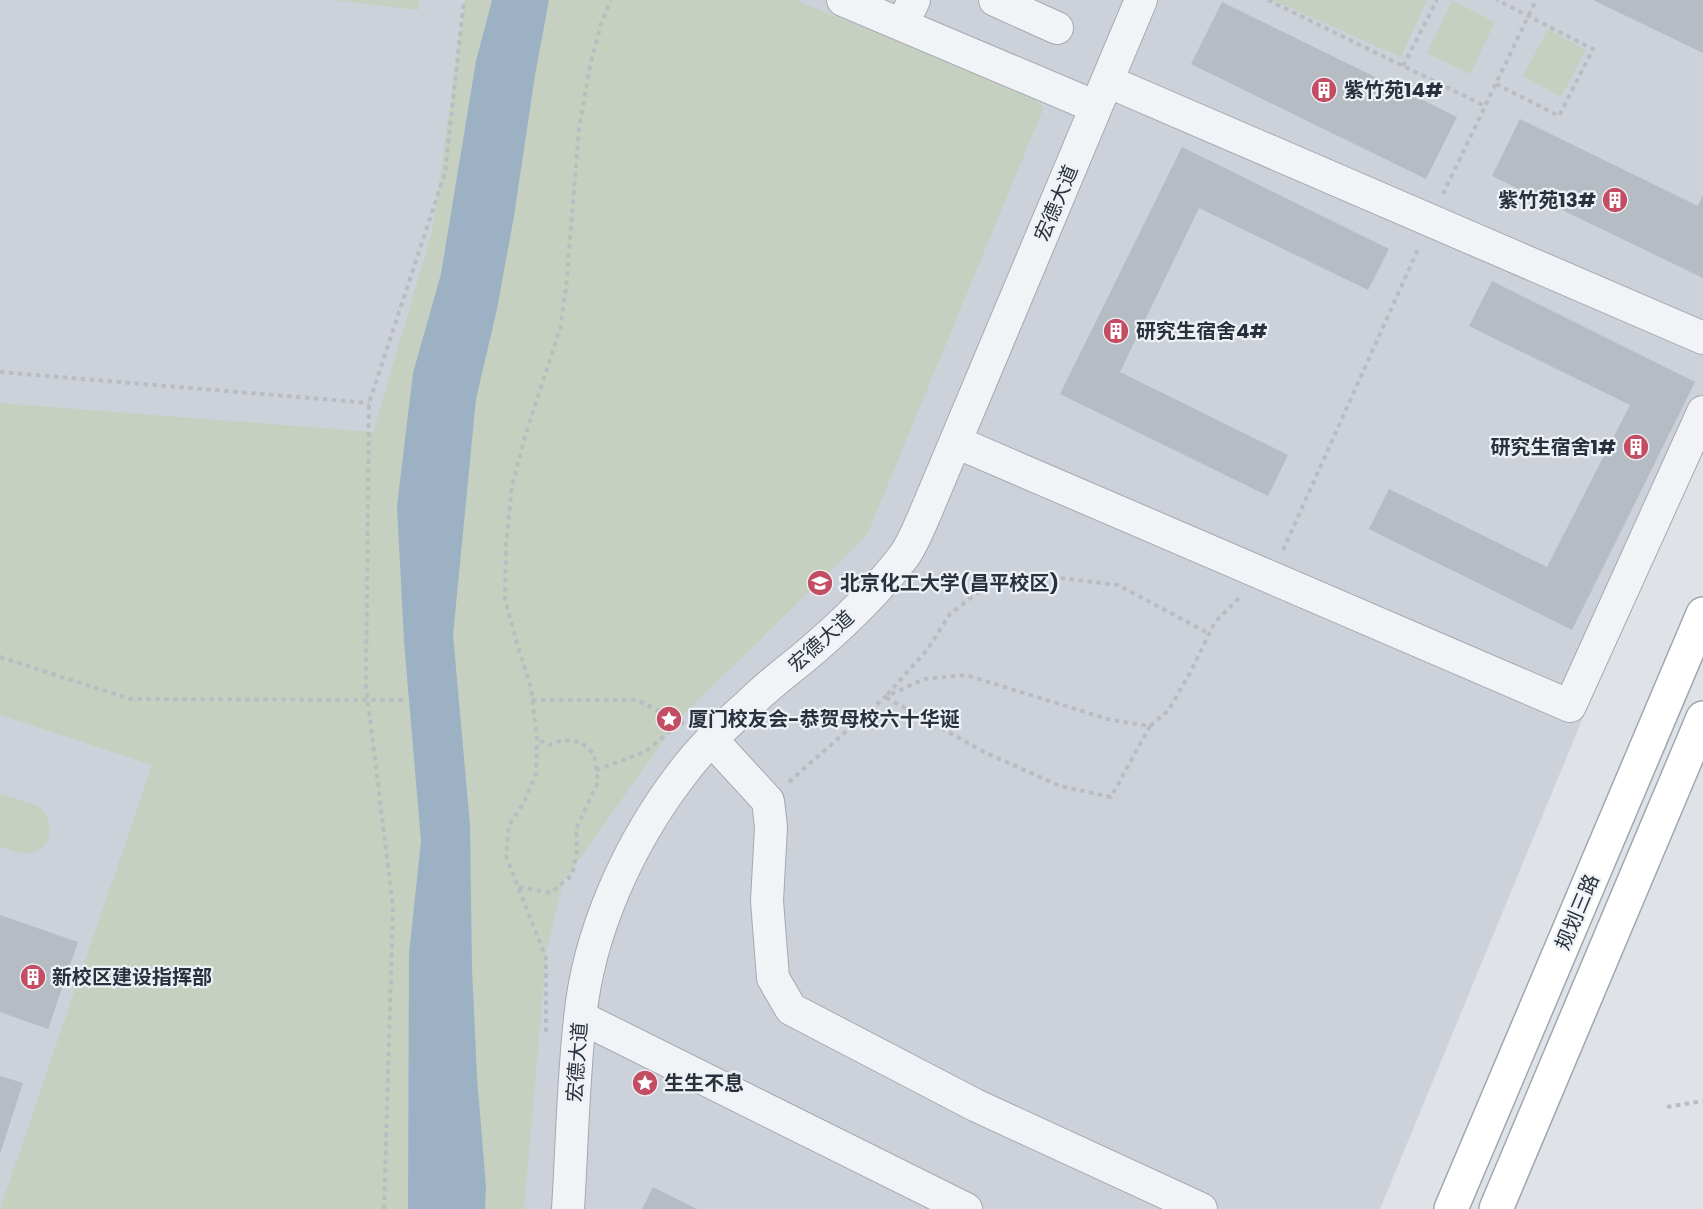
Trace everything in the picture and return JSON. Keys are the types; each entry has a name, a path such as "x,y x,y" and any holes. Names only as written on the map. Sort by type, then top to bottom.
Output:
{"main road":[{"name":"规划三路","path":"1451,1209 1703,614"},
{"name":"规划三路","path":"1496,1209 1703,718"}],"street":[{"path":"843,0 908,13 1101,94 1431,219 1703,338"},
{"path":"995,0 1057,28"},
{"name":"宏德大道","path":"568,1209 580,1017 592,951 618,882 664,798 682,773 711,740 757,696 845,621 905,554 956,442 1141,0"},
{"path":"956,442 1570,706 1703,412"},
{"path":"711,740 768,801 771,827 767,901 773,978 792,1009 975,1105 1201,1209"},
{"path":"580,1017 966,1209"}],"path":[{"path":"384,1209 393,907 366,686 369,402 446,173 464,0"},
{"path":"546,1039 546,958 506,856 509,826 524,802 536,774 537,739 531,688 505,599 506,544 512,486 526,433 560,329 566,288 579,129 590,66 610,0"},
{"path":"1268,0 1485,106"},
{"path":"1403,66 1437,0"},
{"path":"1496,84 1559,116 1593,49 1497,0"},
{"path":"885,697 986,753 1060,786 1111,797 1150,726 1168,711 1215,622 1267,575 1431,219 1536,0"},
{"path":"0,372 369,402"},
{"path":"768,801 885,697 927,650 950,614 996,579 1053,576 1118,585 1210,634"},
{"path":"0,657 130,699 404,700"},
{"path":"885,697 924,679 966,675 1112,720 1150,726"},
{"path":"532,700 637,700 712,738 711,740"},
{"path":"596,770 645,752 681,722"},
{"path":"518,887 551,893 572,875 577,851 576,829 598,782 594,754 581,742 563,740 549,745 537,739"},
{"path":"1667,1107 1703,1101"}],"shaded area":[{"name":"北京化工大学(昌平校区)","path":"0,0 1703,0 1703,434 1380,1209 0,1209"}],"green space":[{"path":"333,0 420,0 418,10"},
{"path":"465,0 795,0 1026,93 1044,107 867,535 678,720 563,882 547,947 524,1209 0,1209 152,765 0,715 0,403 373,432 432,232"},
{"path":"1273,0 1427,0 1401,57"},
{"path":"1452,1 1495,22 1470,74 1427,53"},
{"path":"1548,29 1586,50 1561,97 1523,76"},
{"path":"0,794 32,804 45,813 50,831 46,844 42,848 22,853 0,846"}],"water":[{"path":"492,0 549,0 497,309 476,399 453,635 470,825 472,968 477,1077 486,1187 485,1209 408,1209 409,954 421,841 404,641 397,506 413,373 441,274 476,61"}],"building":[{"path":"1593,0 1703,0 1703,53"},
{"name":"紫竹苑14#","path":"1222,2 1457,117 1426,179 1191,64"},
{"name":"紫竹苑13#","path":"1520,119 1698,206 1703,195 1703,278 1492,176"},
{"name":"研究生宿舍4#","path":"1182,147 1389,249 1368,290 1199,208 1120,372 1288,455 1268,496 1060,394"},
{"name":"研究生宿舍1#","path":"1492,281 1695,382 1572,630 1369,529 1389,489 1547,567 1630,405 1469,326"},
{"name":"新校区建设指挥部","path":"0,915 78,942 48,1029 0,1012"},
{"path":"0,1076 23,1083 0,1154"},
{"path":"653,1187 697,1209 642,1209"}],"place":[{"name":"紫竹苑14#","path":"1324,90"},
{"name":"紫竹苑13#","path":"1615,200"},
{"name":"研究生宿舍4#","path":"1116,331"},
{"name":"研究生宿舍1#","path":"1636,447"},
{"name":"北京化工大学(昌平校区)","path":"820,583"},
{"name":"厦门校友会-恭贺母校六十华诞","path":"669,719"},
{"name":"新校区建设指挥部","path":"33,977"},
{"name":"生生不息","path":"645,1083"}]}
